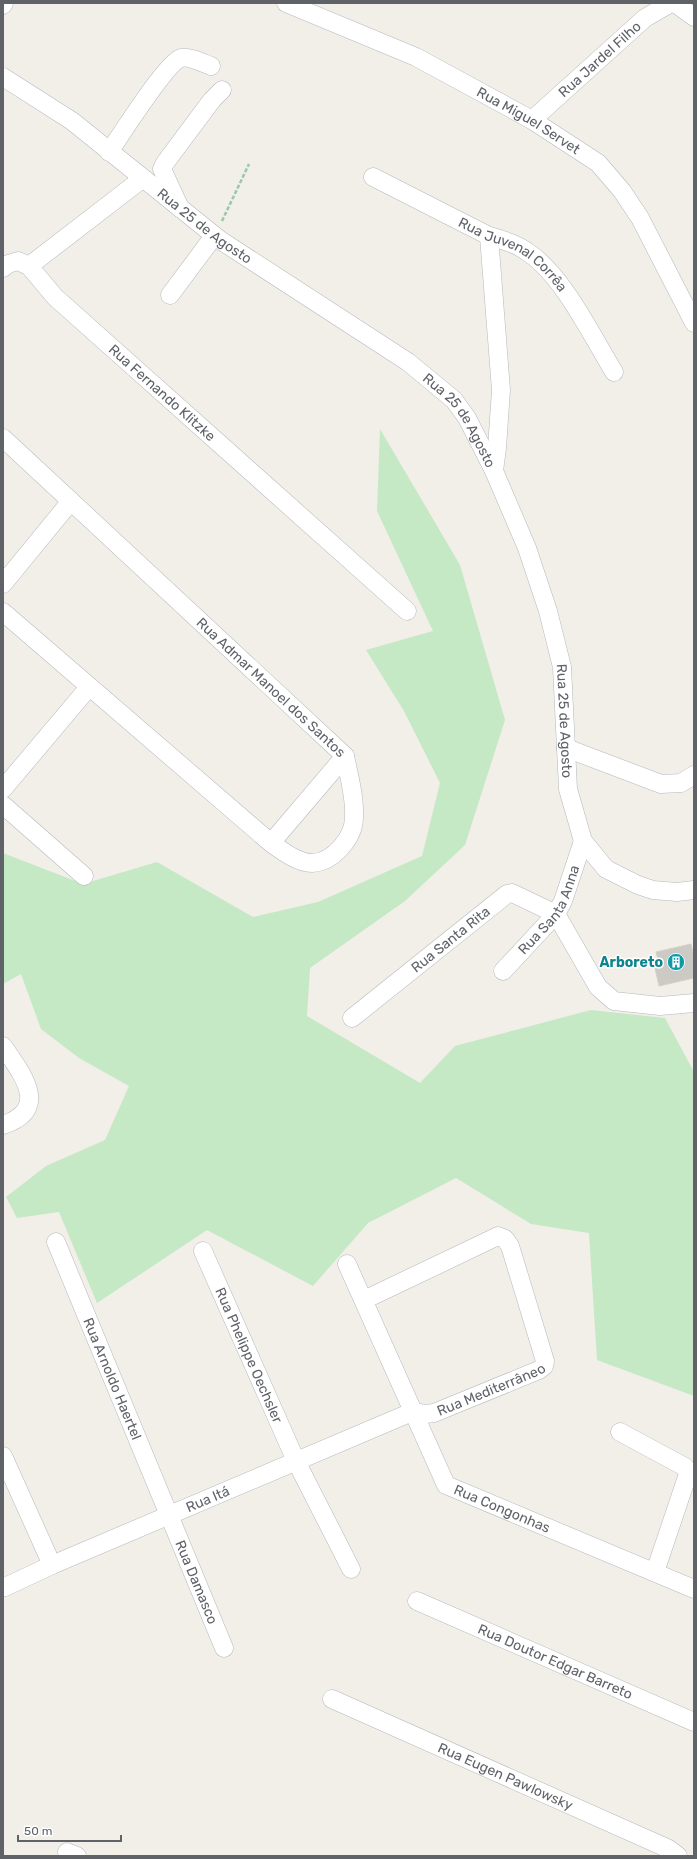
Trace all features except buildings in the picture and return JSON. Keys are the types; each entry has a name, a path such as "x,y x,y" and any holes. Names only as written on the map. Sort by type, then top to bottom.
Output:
{"street":[{"name":"Rua Miguel Servet","path":"286,3 416,57 532,120 598,162 622,191 640,218 694,323"},
{"name":"Rua Jardel Filho","path":"532,120 645,18 671,3"},
{"path":"675,3 694,17"},
{"path":"109,152 146,98 175,61 185,58 211,66"},
{"name":"Rua 25 de Agosto","path":"3,77 72,121 214,236 408,362 454,400 467,418 494,471 527,548 548,611 562,667 568,788 583,841 606,869 638,885 653,890 677,892 694,890"},
{"path":"180,208 162,169 212,100 222,90"},
{"name":"Rua Juvenal Corrêa","path":"374,177 490,236 506,241 528,252 546,266 561,286 614,372"},
{"path":"3,268 8,264 18,261 29,266 142,179"},
{"path":"170,295 214,236"},
{"path":"490,236 501,390 494,471"},
{"name":"Rua Fernando Klitzke","path":"29,266 56,297 406,611"},
{"name":"Rua Admar Manoel dos Santos","path":"3,438 345,756 354,801 354,819 344,846 329,857 312,863 290,857 271,843 3,612"},
{"path":"3,584 71,501"},
{"path":"3,789 89,687"},
{"path":"566,748 661,784 681,783 694,775"},
{"path":"271,843 345,756"},
{"path":"3,805 84,876"},
{"name":"Rua Santa Anna","path":"503,971 556,914 563,901 583,841"},
{"name":"Rua Santa Rita","path":"352,1018 507,894 512,892 556,914"},
{"path":"556,914 598,987 614,1001 660,1006 694,1003"},
{"path":"3,1046 24,1077 30,1099 27,1110 14,1121 3,1125"},
{"name":"Rua Mediterrâneo","path":"364,1300 498,1236 506,1239 510,1246 545,1361 544,1366 539,1370 434,1413 425,1414 412,1412"},
{"name":"Rua Arnoldo Haertel","path":"56,1242 170,1516"},
{"name":"Rua Phelippe Oechsler","path":"202,1251 296,1461 351,1569"},
{"name":"Rua Congonhas","path":"347,1264 446,1485 694,1589"},
{"name":"Rua Itá","path":"5,1587 52,1565 412,1412"},
{"path":"620,1432 685,1468 688,1474 655,1572"},
{"path":"3,1456 52,1565"},
{"name":"Rua Damasco","path":"170,1516 224,1648"},
{"name":"Rua Doutor Edgar Barreto","path":"417,1602 694,1722"},
{"name":"Rua Eugen Pawlowsky","path":"332,1699 669,1849 678,1856"}],"path":[{"path":"214,236 249,164"}],"green space":[{"path":"380,429 460,565 505,720 465,845 405,901 310,968 307,1016 420,1083 455,1046 591,1010 665,1018 694,1072 694,1396 597,1360 589,1233 531,1224 456,1178 368,1223 313,1286 207,1230 97,1303 59,1212 17,1218 6,1197 46,1166 105,1140 129,1086 79,1058 41,1029 21,974 3,984 3,853 83,884 157,862 253,917 318,902 422,856 440,783 404,711 366,650 433,631 377,511"}],"place":[{"name":"Arboreto","path":"676,962"}]}
